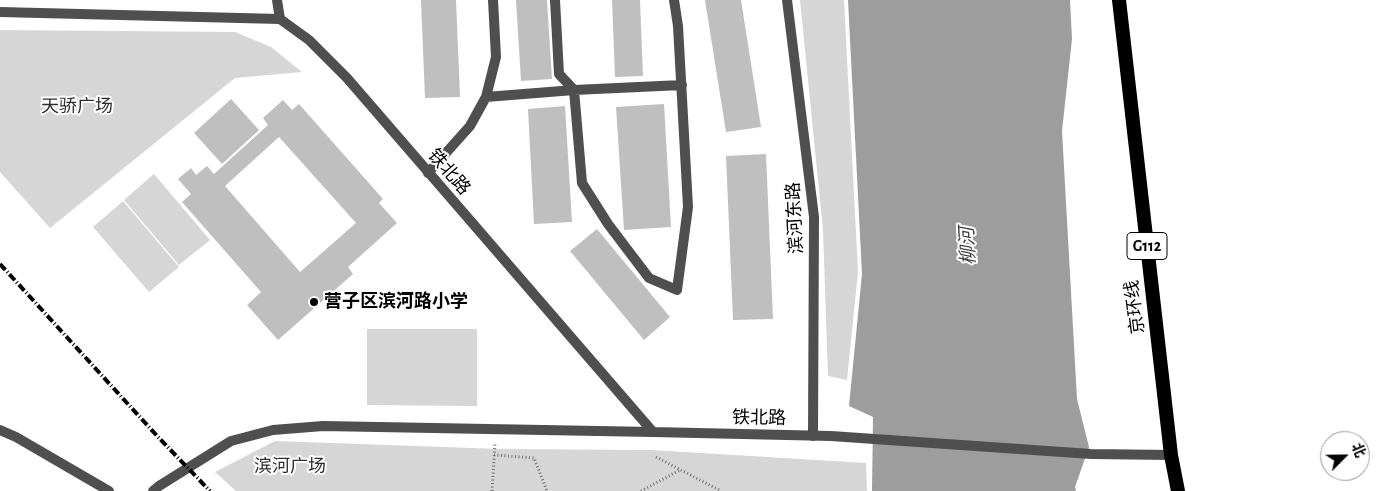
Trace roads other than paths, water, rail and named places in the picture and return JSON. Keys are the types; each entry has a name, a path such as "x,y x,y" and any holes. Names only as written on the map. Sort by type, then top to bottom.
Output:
{"highway":[{"name":"京环线","path":"1119,0 1171,455 1178,491"}],"street":[{"path":"0,12 280,19 277,0"},
{"path":"428,173 470,126 486,98 496,57 493,0"},
{"path":"555,0 559,74 574,90 582,183 608,224 649,278 677,290 688,207 682,85 678,26 674,0"},
{"name":"滨河东路","path":"787,0 814,217 813,436"},
{"name":"铁北路","path":"280,19 309,40 347,78 653,432 831,436 1090,454 1171,455"},
{"path":"486,98 574,90 682,85"},
{"path":"153,491 231,442 273,430 323,426 653,432"},
{"path":"0,430 109,491"}],"water":[{"name":"柳河","path":"848,0 1070,0 1072,39 1062,131 1077,399 1089,447 1075,487 1076,491 872,491 873,417 849,406 862,274"}],"railway":[{"path":"0,264 210,491"}],"place":[{"name":"营子区滨河路小学","path":"314,302"}],"park label":[{"name":"天骄广场","path":"77,107"},
{"name":"滨河广场","path":"290,467"}]}
